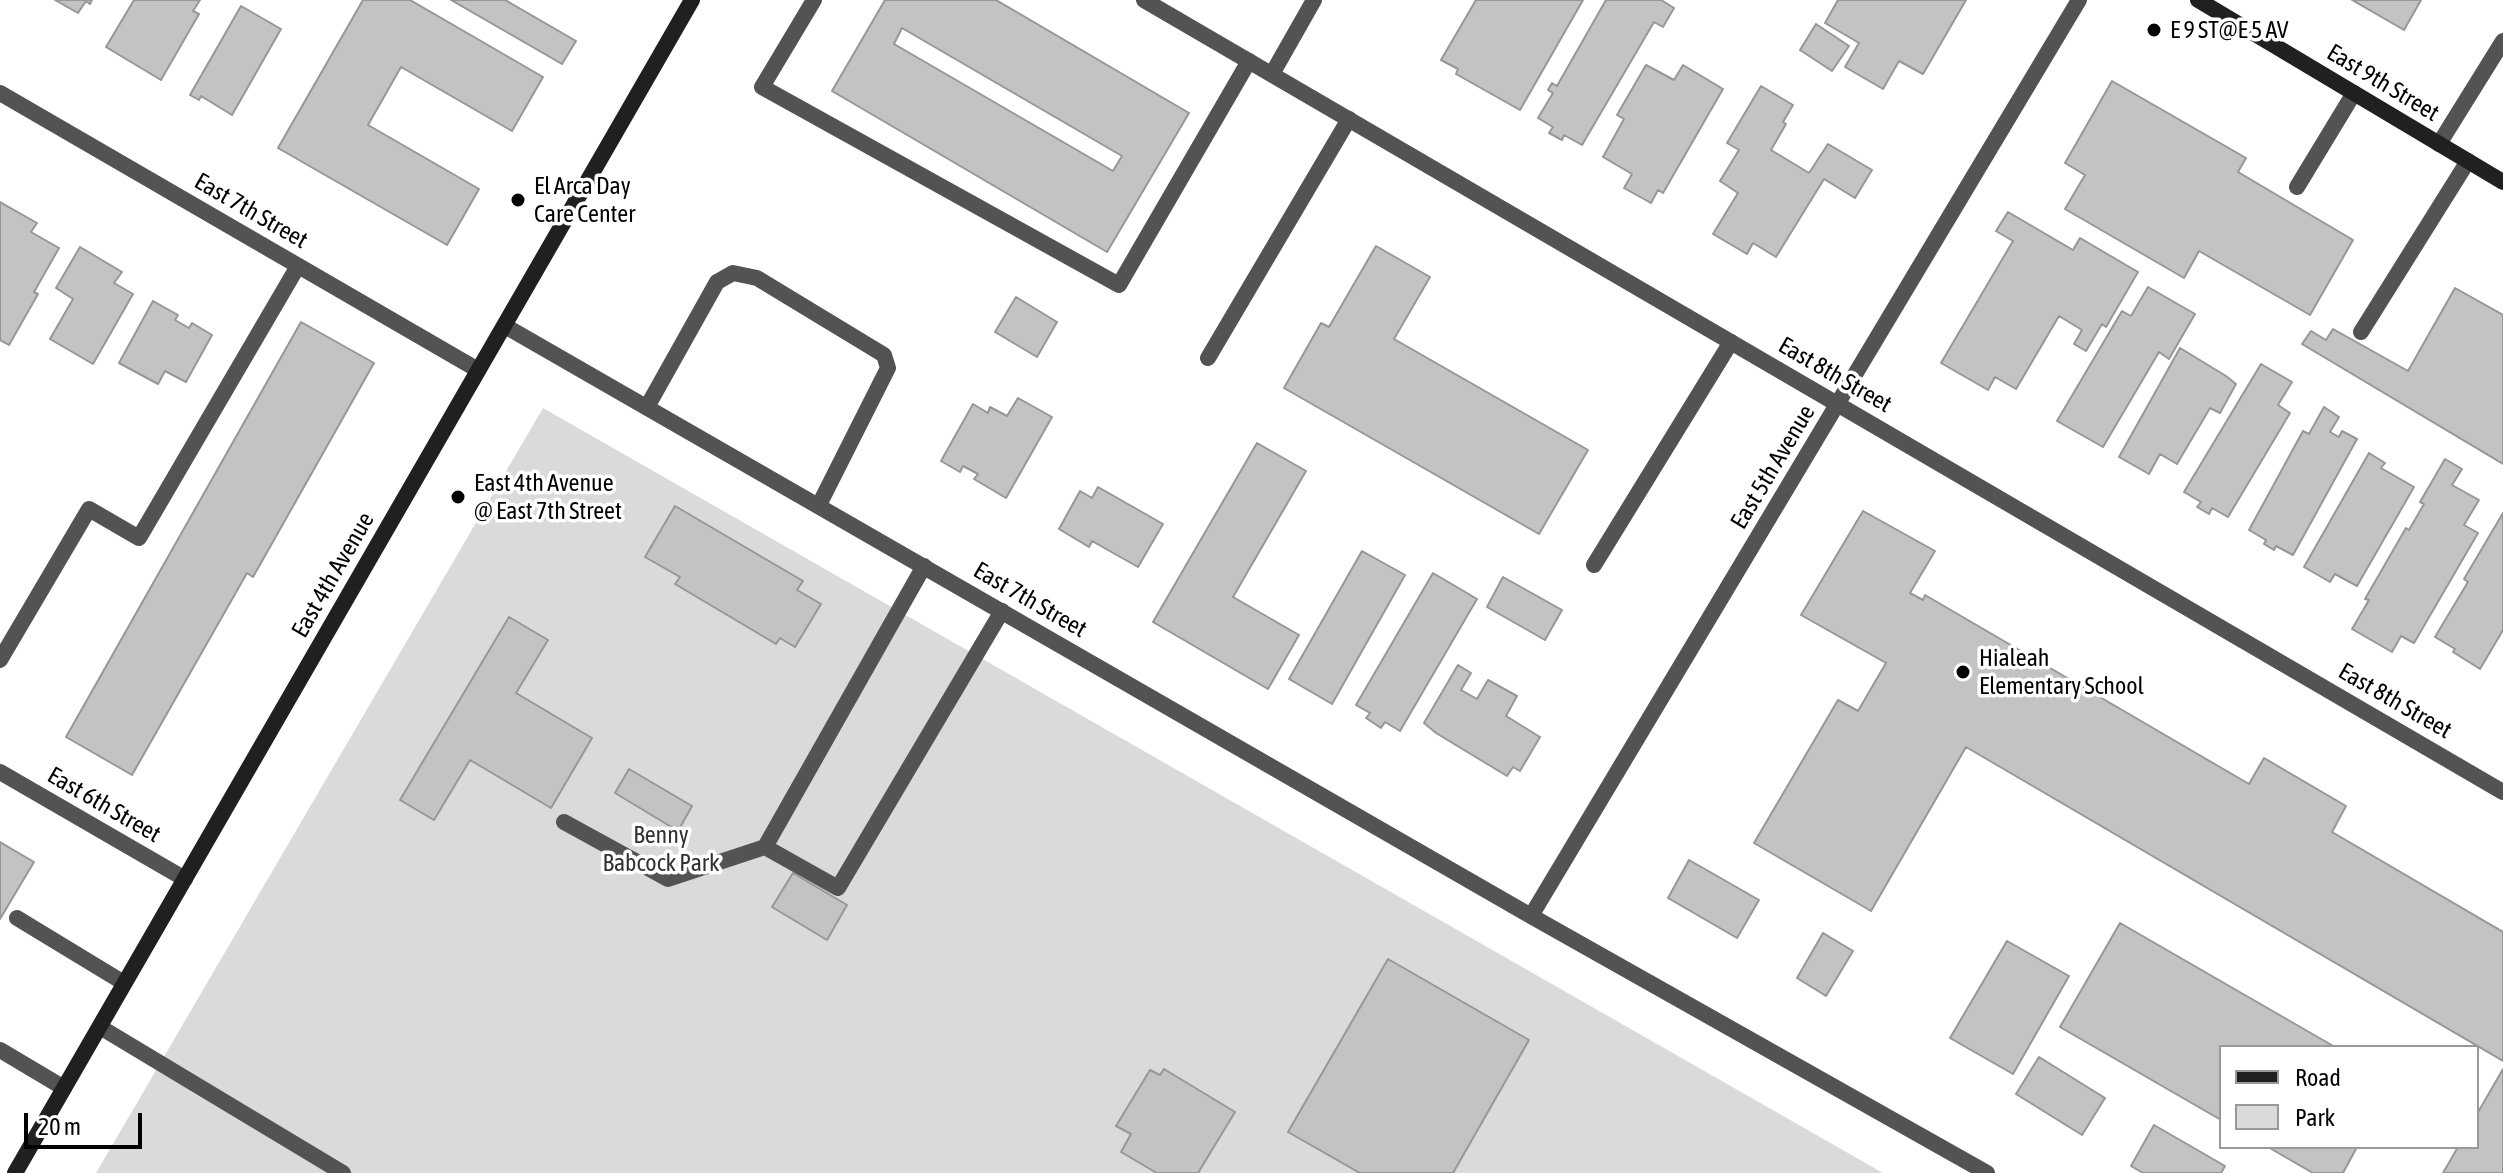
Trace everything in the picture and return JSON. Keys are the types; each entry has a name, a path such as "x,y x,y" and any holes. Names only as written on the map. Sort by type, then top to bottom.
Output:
{"main road":[{"name":"East 4th Avenue","path":"15,1173 692,0"},
{"name":"East 9th Street","path":"2198,0 2503,182"}],"street":[{"path":"814,0 762,87 1119,285 1249,61"},
{"name":"East 8th Street","path":"1144,0 2503,792"},
{"path":"1272,74 1314,0"},
{"name":"East 5th Avenue","path":"1531,916 2079,0"},
{"path":"2439,144 2503,41"},
{"name":"East 7th Street","path":"0,93 478,370"},
{"path":"2297,187 2354,93"},
{"path":"1208,358 1349,119"},
{"path":"2361,332 2468,161"},
{"path":"0,660 89,509 139,538 298,266"},
{"path":"647,407 717,282 733,273 757,278 884,355 888,368 819,505"},
{"name":"East 7th Street","path":"505,326 1531,916 1987,1173"},
{"path":"1594,565 1731,342"},
{"path":"564,822 668,879 765,847 924,566"},
{"path":"765,847 838,888 1002,611"},
{"name":"East 6th Street","path":"0,772 185,879"},
{"path":"17,918 124,983"},
{"path":"100,1027 343,1173"},
{"path":"0,1050 64,1088"}],"green space":[{"name":"Benny Babcock Park","path":"543,408 1883,1173 96,1173"}],"building":[{"path":"55,0 92,0 90,4 86,1 78,13"},
{"path":"134,0 200,0 193,11 199,14 161,80 106,47"},
{"path":"363,0 410,0 543,77 512,131 401,67 368,125 479,189 447,245 278,148"},
{"path":"451,0 505,0 576,41 562,64"},
{"path":"885,0 996,0 1189,113 1107,252 832,91","holes":["902,28 1122,156 1113,171 894,44"]},
{"path":"1476,0 1583,0 1520,110 1456,74 1458,69 1441,60"},
{"path":"1606,0 1661,0 1674,8 1663,27 1654,22 1582,145 1564,135 1562,140 1549,133 1553,127 1538,118 1553,93 1548,90 1552,83 1557,86"},
{"path":"1838,0 1966,0 1923,74 1899,61 1883,89 1845,67 1859,43 1825,23"},
{"path":"2352,0 2421,0 2404,30"},
{"path":"241,6 281,29 232,115 201,96 199,100 190,95"},
{"path":"1816,24 1849,46 1832,71 1800,50"},
{"path":"1646,65 1674,80 1683,65 1723,89 1663,193 1658,190 1651,203 1624,188 1632,174 1603,157 1624,119 1617,115"},
{"path":"2112,81 2246,158 2238,172 2353,240 2310,315 2199,251 2184,278 2065,209 2085,175 2065,163"},
{"path":"1761,86 1793,105 1771,150 1809,173 1828,144 1872,170 1855,198 1824,179 1776,257 1753,243 1747,254 1713,234 1738,193 1720,181 1739,150 1727,143"},
{"path":"0,202 37,223 31,232 59,248 34,292 38,294 9,345 0,340"},
{"path":"2008,212 2073,250 2080,238 2138,272 2106,327 2102,324 2086,351 2074,344 2082,330 2059,316 2016,389 1995,377 1988,390 1941,363 2013,241 1996,231"},
{"path":"1376,246 1430,277 1394,339 1588,450 1539,534 1284,388 1321,323 1329,327"},
{"path":"80,247 122,272 114,283 133,294 93,364 50,339 73,299 56,288"},
{"path":"2148,287 2195,314 2169,359 2159,352 2103,447 2057,421 2122,311 2131,316"},
{"path":"2455,288 2503,315 2503,464 2302,344 2311,331 2326,340 2333,329 2408,371"},
{"path":"1016,297 1057,322 1037,357 995,332"},
{"path":"153,301 178,315 175,320 189,328 192,323 212,335 186,382 165,371 158,384 119,363"},
{"path":"301,322 374,363 253,577 247,573 132,775 66,737"},
{"path":"2180,348 2236,384 2220,413 2210,408 2177,464 2160,454 2149,474 2119,457"},
{"path":"2261,364 2292,382 2278,405 2290,413 2228,517 2212,508 2209,514 2197,507 2201,502 2184,492"},
{"path":"1018,398 1052,417 1006,498 974,479 978,474 963,466 960,472 941,461 973,404 988,413 990,407 1007,416"},
{"path":"2324,407 2339,417 2330,432 2339,437 2342,431 2357,439 2293,555 2276,546 2274,550 2264,544 2266,540 2249,530 2303,431 2309,434"},
{"path":"1257,443 1306,471 1233,597 1299,635 1268,689 1153,622"},
{"path":"2369,453 2385,463 2381,468 2414,487 2357,586 2335,574 2330,582 2304,567"},
{"path":"2445,459 2462,469 2452,485 2479,500 2464,525 2478,533 2414,643 2401,636 2392,652 2352,629 2369,600 2365,599 2406,528 2409,530 2424,504 2420,502"},
{"path":"1098,487 1163,524 1138,567 1092,541 1089,547 1059,529 1080,491 1092,498"},
{"path":"675,506 803,581 797,590 821,604 795,647 780,638 776,644 675,584 680,577 645,557"},
{"path":"1863,511 1935,551 1910,593 1923,600 1925,595 2249,784 2264,758 2346,806 2332,832 2503,932 2503,1061 1966,747 1871,911 1754,843 1838,700 1858,711 1886,663 1801,615"},
{"path":"2503,513 2503,630 2480,669 2435,637 2468,582 2464,579"},
{"path":"1362,551 1405,575 1332,704 1289,679"},
{"path":"1433,573 1477,599 1400,731 1385,722 1381,728 1366,718 1370,713 1356,705"},
{"path":"1503,577 1562,610 1545,640 1487,607"},
{"path":"509,617 548,640 516,693 592,738 551,808 470,760 434,820 400,800"},
{"path":"1458,665 1471,673 1461,690 1477,699 1488,680 1517,696 1506,716 1540,737 1520,771 1513,767 1507,776 1424,723"},
{"path":"629,769 692,806 678,831 615,793"},
{"path":"0,842 34,862 0,919"},
{"path":"1689,860 1759,900 1737,938 1668,898"},
{"path":"793,873 847,905 827,940 772,907"},
{"path":"2120,923 2332,1045 2219,1045 2219,1119 2060,1027"},
{"path":"1823,933 1853,951 1826,996 1797,978"},
{"path":"2007,941 2069,976 2013,1074 1950,1038"},
{"path":"1388,959 1529,1040 1453,1173 1360,1173 1288,1132"},
{"path":"2039,1057 2105,1098 2082,1135 2016,1094"},
{"path":"1164,1069 1235,1112 1198,1173 1157,1173 1121,1152 1131,1134 1116,1126 1150,1070 1160,1075"},
{"path":"2503,1069 2503,1173 2443,1173 2457,1149 2479,1149 2479,1111"},
{"path":"2154,1125 2225,1166 2221,1173 2143,1173 2131,1166"},
{"path":"2271,1149 2356,1149 2343,1173 2313,1173"}],"place":[{"name":"E 9 ST@E 5 AV","path":"2154,30"},
{"name":"El Arca Day Care Center","path":"518,200"},
{"name":"East 4th Avenue @ East 7th Street","path":"458,497"},
{"name":"Hialeah Elementary School","path":"1963,672"}]}
